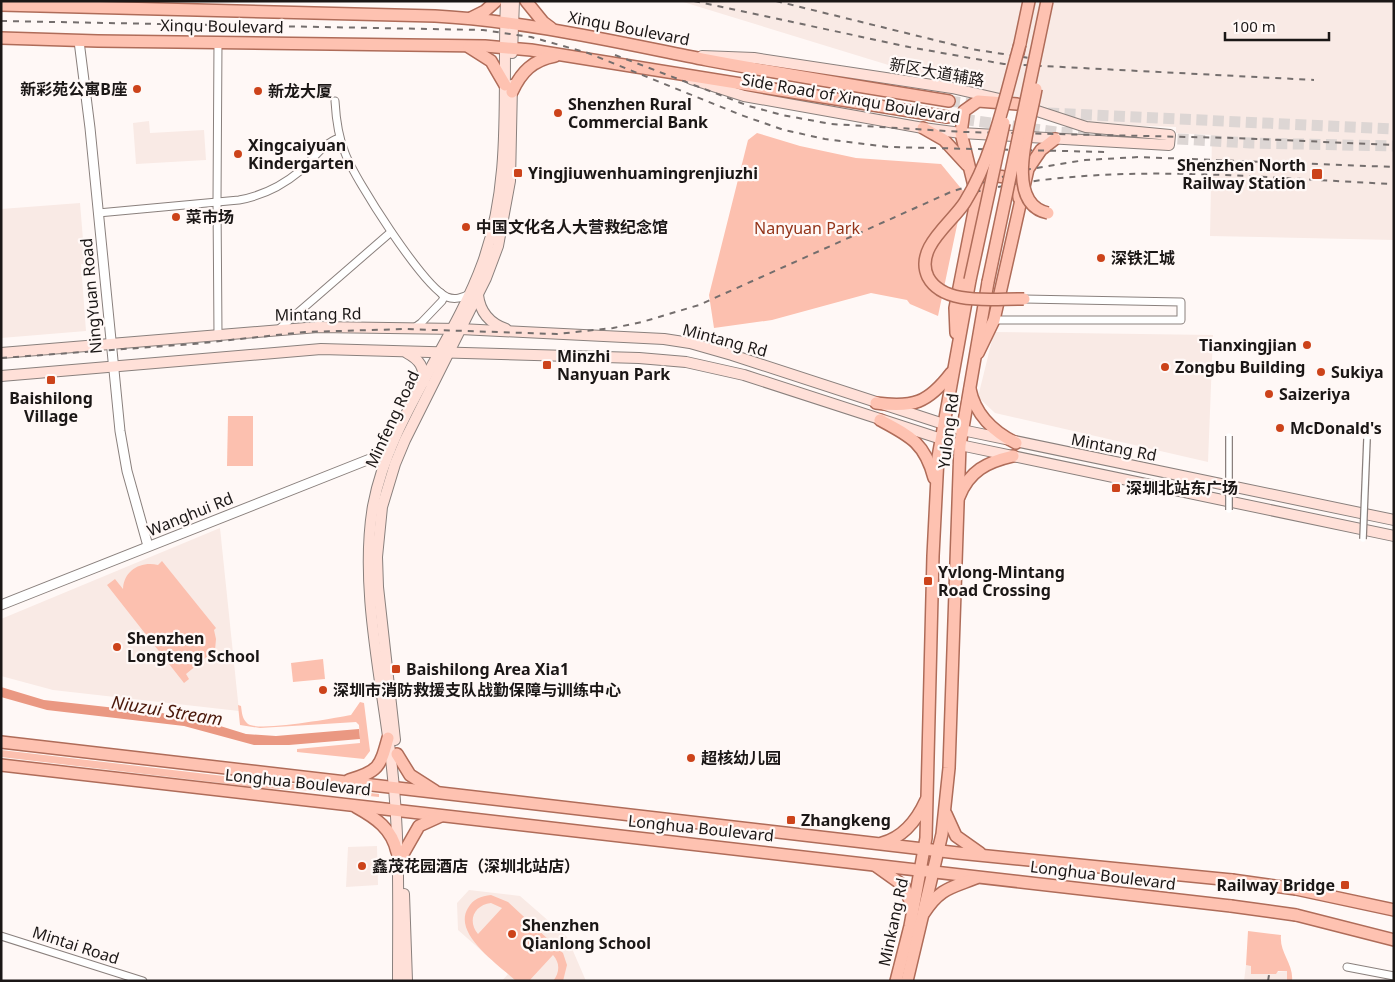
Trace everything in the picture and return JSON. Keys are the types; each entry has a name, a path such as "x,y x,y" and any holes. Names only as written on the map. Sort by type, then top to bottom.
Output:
{"main road":[{"path":"470,18 485,12 496,1"},
{"name":"Minfeng Road","path":"407,981 397,754 378,588 378,527 395,464 444,353 474,293 498,212 508,88 509,23 506,1"},
{"name":"Minfeng Road","path":"509,23 514,1"},
{"path":"526,1 543,22 557,31"},
{"name":"Yulong Rd","path":"927,870 925,849 933,556 940,440 970,280 1029,1"},
{"path":"1048,1 1046,33 1021,181 1027,200 1037,210 1048,213"},
{"name":"Yulong Rd","path":"927,870 938,851 945,808 958,479 962,430 988,282 1048,1"},
{"name":"Xinqu Boulevard","path":"1,5 99,4 470,18 557,31 685,56 949,102"},
{"name":"Xinqu Boulevard","path":"1,38 79,41 463,45 509,48 948,118"},
{"path":"1020,44 982,166 963,206 932,243 926,256 926,268 932,283 951,295 963,298 1024,299"},
{"path":"463,45 477,50 491,61 508,88 527,68 546,58 559,55"},
{"name":"新区大道辅路","path":"685,56 754,58 952,88 1017,104 1086,127 1170,135 1169,145 1055,139"},
{"name":"Side Road of Xinqu Boulevard","path":"681,76 744,96 923,128 961,133 1055,139"},
{"path":"976,197 961,133 964,111 974,102 985,100 1017,104"},
{"path":"923,128 951,146 971,172"},
{"path":"974,361 994,320 1026,174 1040,150 1055,139"},
{"path":"956,355 955,308 976,197 983,182 999,175 1014,183 1020,199"},
{"path":"474,293 483,313 491,321 514,332"},
{"name":"Mintang Rd","path":"1,353 218,334 318,328 456,329 637,337 690,343 732,355 942,425 1016,443 1394,520"},
{"name":"Mintang Rd","path":"1,376 321,349 610,356 686,362 744,375 960,445 1040,460 1394,536"},
{"path":"396,351 407,353 417,359 422,366 424,382"},
{"name":"Minfeng Road","path":"397,788 388,738 368,557 374,504 390,451 424,382 444,353"},
{"path":"876,403 909,406 922,402 943,384 953,370"},
{"path":"949,390 969,390 976,406 987,423 996,432 1016,443"},
{"path":"880,420 907,434 921,448 930,464 938,494"},
{"path":"957,504 965,485 975,471 988,463 1013,456"},
{"path":"937,477 958,479"},
{"path":"344,782 369,774 377,769 388,738"},
{"name":"Longhua Boulevard","path":"1,742 938,851 1232,880 1296,889 1394,910"},
{"path":"397,754 403,767 414,778 444,794"},
{"name":"Longhua Boulevard","path":"1,764 1231,906 1296,915 1394,940"},
{"path":"928,767 948,768"},
{"path":"880,844 892,840 908,829 920,812 927,796"},
{"path":"347,804 364,812 385,827 400,853 419,826 432,819 446,816"},
{"path":"945,808 950,828 956,836 968,846 989,856"},
{"name":"Minfeng Road","path":"398,981 400,853"},
{"path":"872,864 904,886 918,913 943,892 957,884 983,877"},
{"name":"Minkang Rd","path":"907,981 927,870"},
{"path":"1380,906 1394,899"},
{"name":"Minkang Rd","path":"896,981 918,913"}],"street":[{"name":"NingYuan Road","path":"79,41 123,452 148,546"},
{"path":"218,42 218,334"},
{"path":"335,101 339,138 346,156 391,232 444,297 421,324 412,329"},
{"path":"98,213 248,198 270,190 300,172 328,144 339,138"},
{"path":"278,330 391,232"},
{"path":"441,293 454,298 465,297 474,293"},
{"path":"994,320 1181,320 1181,302 1024,299"},
{"path":"1229,436 1229,510"},
{"path":"1363,539 1367,440"},
{"path":"1040,460 1043,448"},
{"name":"Wanghui Rd","path":"1,605 390,451"},
{"name":"Mintai Road","path":"1,936 143,981"},
{"path":"1347,967 1394,976"}],"shaded area":[{"name":"Shenzhen North Railway Station","path":"680,1 1394,1 1394,240 1210,236 1212,135 1176,133 1176,127 1083,124 1017,98 921,75"},
{"path":"149,121 150,133 204,130 206,160 136,164 133,123"},
{"path":"80,203 85,264 81,264 86,331 1,338 1,209"},
{"path":"994,332 1213,335 1208,462 995,413 978,397"},
{"name":"Shenzhen Longteng School","path":"220,528 239,711 53,690 1,676 1,619"},
{"path":"1,687 44,700 188,716 246,734 276,736 359,729 360,739 289,745 254,745 184,726 47,710 1,697"},
{"name":"鑫茂花园酒店（深圳北站店）","path":"377,846 378,885 346,887 348,847"},
{"name":"Shenzhen Qianlong School","path":"469,890 520,896 567,937 586,981 502,981 508,974 458,930 457,903"},
{"path":"1246,965 1251,965 1251,974 1287,971 1287,981 1244,981"}],"green space":[{"name":"Nanyuan Park","path":"757,133 800,146 856,158 941,164 964,192 938,316 910,304 907,300 871,293 772,320 714,328 709,295 748,140"},
{"path":"228,416 253,416 253,466 227,466"},
{"path":"162,561 216,628 214,630 216,639 215,650 186,674 189,679 184,683 107,585 115,579 123,589 126,577 134,568 146,564 158,565"},
{"path":"323,659 325,679 293,682 291,663"},
{"path":"360,702 364,703 370,751 364,759 297,752 297,749 360,743 359,725 356,722 260,728 240,725 238,705 241,706 243,718 248,724 267,726 298,724 351,715"},
{"path":"1,750 379,794 379,797 263,788 1,757"},
{"path":"487,895 508,902 563,953 567,965 563,981 553,981 558,968 557,961 553,955 529,981 516,981 480,948 466,928 465,918 472,902","holes":["491,903 502,908 478,934 473,924 474,914 477,910 485,904"]},
{"path":"1248,931 1281,935 1282,947 1291,969 1292,981 1287,981 1287,971 1278,971 1276,974 1251,974 1251,966 1246,965"}],"tunnel":[{"path":"949,101 980,105"},
{"path":"1048,113 1394,129"},
{"path":"947,117 1057,132 1137,136"},
{"path":"1161,138 1250,143 1394,146"}],"railway":[{"path":"694,1 909,47 1004,64 1314,80"},
{"path":"776,1 971,49 1042,60"},
{"path":"1,21 483,30 531,37 588,53 741,115 784,130 825,139 889,147 1107,152"},
{"path":"615,55 749,106 782,115 831,124 964,132 1235,138 1394,145"},
{"path":"1,358 193,344 305,332 405,329 557,334 613,328 642,322 699,305 953,191 1030,169 1085,160 1139,157 1394,167"},
{"path":"963,195 1015,184 1068,177 1122,174 1232,175 1394,184"},
{"path":"1268,981 1269,975"}],"place":[{"name":"新彩苑公寓B座","path":"137,89"},
{"name":"新龙大厦","path":"258,91"},
{"name":"Shenzhen Rural Commercial Bank","path":"558,113"},
{"name":"Xingcaiyuan Kindergarten","path":"238,154"},
{"name":"Yingjiuwenhuamingrenjiuzhi","path":"518,173"},
{"name":"Shenzhen North Railway Station","path":"1317,174"},
{"name":"菜市场","path":"176,217"},
{"name":"中国文化名人大营救纪念馆","path":"466,227"},
{"name":"深铁汇城","path":"1101,258"},
{"name":"Tianxingjian","path":"1307,345"},
{"name":"Minzhi Nanyuan Park","path":"547,365"},
{"name":"Zongbu Building","path":"1165,367"},
{"name":"Sukiya","path":"1321,372"},
{"name":"Baishilong Village","path":"51,380"},
{"name":"Saizeriya","path":"1269,394"},
{"name":"McDonald's","path":"1280,428"},
{"name":"深圳北站东广场","path":"1116,488"},
{"name":"Yvlong-Mintang Road Crossing","path":"928,581"},
{"name":"Shenzhen Longteng School","path":"117,647"},
{"name":"Baishilong Area Xia1","path":"396,669"},
{"name":"深圳市消防救援支队战勤保障与训练中心","path":"323,690"},
{"name":"超核幼儿园","path":"691,758"},
{"name":"Zhangkeng","path":"791,820"},
{"name":"鑫茂花园酒店（深圳北站店）","path":"362,866"},
{"name":"Railway Bridge","path":"1345,885"},
{"name":"Shenzhen Qianlong School","path":"512,934"}],"water label":[{"name":"Niuzui Stream","path":"167,711"}]}
